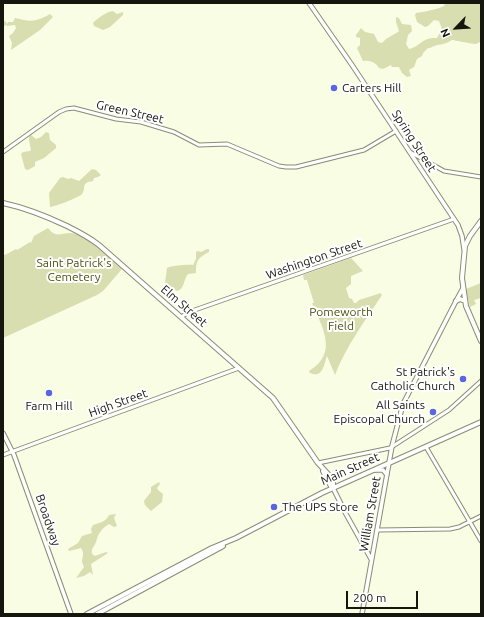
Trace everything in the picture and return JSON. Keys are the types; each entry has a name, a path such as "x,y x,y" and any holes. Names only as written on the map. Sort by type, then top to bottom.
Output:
{"main road":[{"name":"Spring Street","path":"309,3 454,219 461,231 464,250"},
{"name":"Elm Street","path":"3,203 33,211 90,237 273,398 319,464 372,560"},
{"path":"481,221 470,236 464,250 463,288 465,301 481,341"},
{"path":"461,231 464,235 470,236"},
{"name":"William Street","path":"362,614 392,448 404,401 463,288"},
{"path":"456,301 460,299 465,301"},
{"name":"Main Street","path":"97,614 155,584 230,540 333,488 481,422"},
{"name":"Broadway","path":"3,433 13,451 71,614"},
{"path":"392,448 394,457 400,459"},
{"path":"375,470 383,470 387,475"},
{"name":"Main Street","path":"87,614 155,578 189,563"},
{"path":"155,578 155,584"}],"street":[{"name":"Green Street","path":"3,152 58,112 71,108 112,118 147,124 174,132 200,145 227,144 277,165 286,167 298,166 362,150 396,131"},
{"path":"408,150 444,171 481,177"},
{"name":"Washington Street","path":"181,317 189,312 454,219"},
{"name":"High Street","path":"3,455 239,368"},
{"path":"319,464 325,460 392,448 449,410 481,381"},
{"path":"426,447 481,541"},
{"path":"378,530 450,529 457,528 481,516"}],"green space":[{"path":"445,3 481,3 481,42 475,44 452,40 428,48 422,56 417,59 414,67 409,70 411,76 407,77 402,73 399,67 392,67 391,65 383,69 379,68 372,62 363,61 357,48 360,45 360,38 356,37 361,28 365,32 374,34 378,42 382,43 399,31 396,17 399,18 402,24 411,25 412,31 408,35 406,44 409,49 413,48 425,40 437,38 442,29 439,21 434,20 425,27 417,22 415,15 416,13 444,6"},
{"path":"113,11 117,14 123,12 123,15 110,27 103,30 94,26 93,23 97,19"},
{"path":"50,14 53,17 40,30 11,50 12,43 9,36 16,28 15,25 3,26 3,20 7,24 8,22 13,22 15,18 33,20 41,19"},
{"path":"46,132 49,133 50,140 56,145 56,148 44,158 35,162 35,166 28,170 25,169 21,154 31,150 29,136 31,135 36,139 41,137"},
{"path":"92,169 96,170 101,175 94,178 93,181 85,184 82,194 67,202 50,207 49,193 60,178 71,178 79,181"},
{"name":"Saint Patrick's Cemetery","path":"48,228 55,234 73,233 83,236 122,269 103,291 97,295 3,338 3,253 5,255 30,242 31,243 34,236"},
{"path":"209,249 209,252 202,256 197,262 196,273 188,274 180,290 177,291 165,283 167,268 180,265 193,265 196,259 196,252 201,252"},
{"name":"Pomeworth Field","path":"351,258 363,271 351,276 351,284 346,288 349,298 356,303 359,300 380,293 382,295 350,344 335,375 327,356 322,370 318,374 310,373 309,371 318,364 324,356 326,339 312,303 314,303 307,280 304,280 303,275"},
{"path":"481,283 481,298 474,300 476,304 470,307 466,289"},
{"path":"159,482 160,484 157,488 163,494 162,502 151,511 145,505 144,501 151,492 151,487"},
{"path":"116,514 114,518 117,526 114,527 109,524 104,528 99,534 92,550 92,554 95,556 106,552 108,553 91,564 93,575 90,572 84,576 76,578 84,567 82,562 83,552 81,548 69,551 68,549 78,543 82,536 92,533 91,529 93,525 104,521 109,515"}],"place":[{"name":"Carters Hill","path":"334,88"},
{"name":"St Patrick's Catholic Church","path":"463,379"},
{"name":"Farm Hill","path":"49,393"},
{"name":"All Saints Episcopal Church","path":"433,412"},
{"name":"The UPS Store","path":"274,507"}]}
